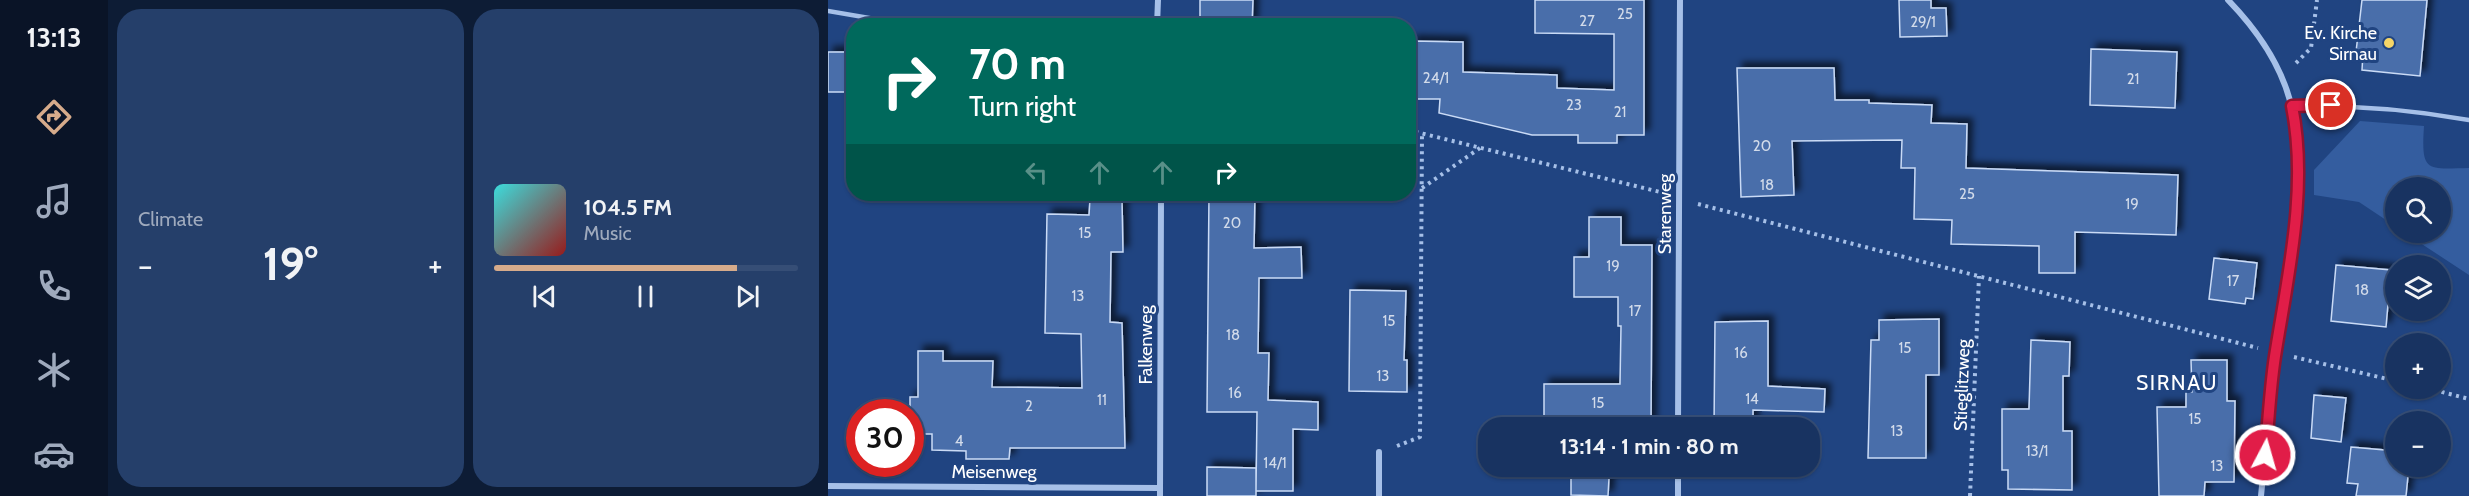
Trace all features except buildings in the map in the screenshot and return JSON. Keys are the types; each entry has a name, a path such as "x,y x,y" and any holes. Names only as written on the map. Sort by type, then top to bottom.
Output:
{"street":[{"path":"1157,18 1158,0"},
{"name":"Starenweg","path":"1678,417 1680,0"},
{"path":"2228,0 2253,27 2282,76 2292,106 2298,142 2298,180 2288,290 2275,353 2261,496"},
{"name":"Falkenweg","path":"1160,492 1161,201"},
{"path":"1378,496 1379,452"},
{"path":"1678,477 1678,496"},
{"name":"Meisenweg","path":"828,486 1160,492"}],"lane":[{"path":"828,11 869,18"},
{"path":"2292,106 2343,106 2435,114 2469,120"}],"path":[{"path":"2282,76 2311,48 2317,0"},
{"path":"1416,132 1680,196 1703,206 2275,353 2385,378"},
{"path":"1379,452 1420,437 1422,134"},
{"path":"1421,188 1481,148"},
{"name":"Stieglitzweg","path":"1970,496 1979,276"},
{"path":"2451,394 2469,399"}],"shaded area":[{"path":"2360,121 2424,126 2424,153 2429,165 2435,168 2469,168 2469,275 2451,263 2451,255 2439,255 2420,243 2451,243 2451,177 2385,177 2385,219 2359,202 2314,195 2314,170"}],"place":[{"name":"Ev. Kirche Sirnau","path":"2389,43"}],"district":[{"name":"SIRNAU","path":"2177,383"}],"route":[{"path":"2265,455 2275,353 2288,290 2298,180 2298,142 2292,106 2331,105"}]}
